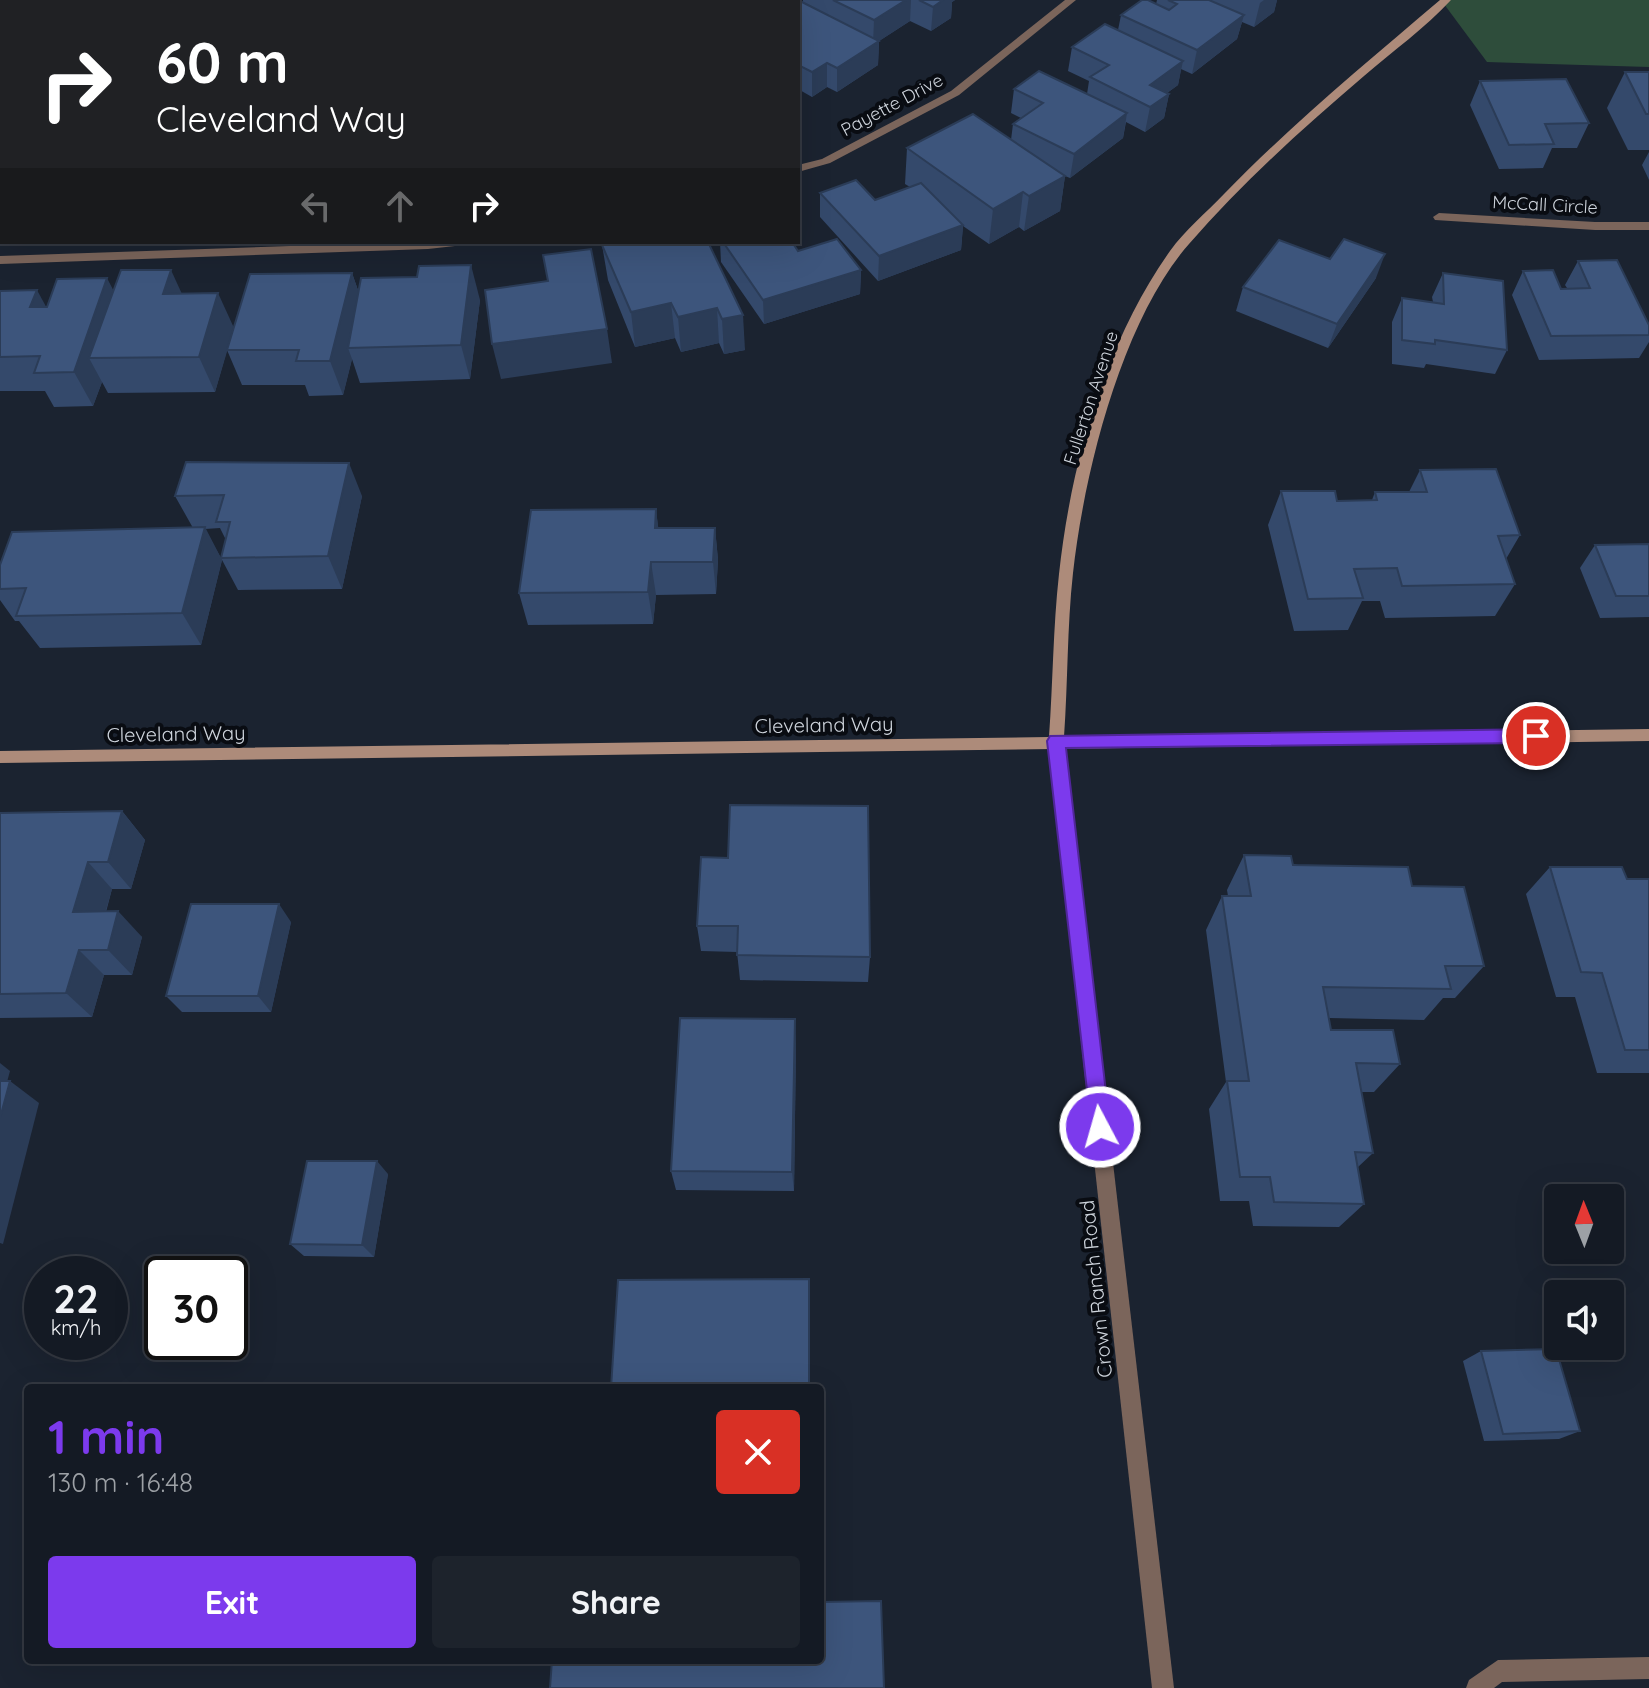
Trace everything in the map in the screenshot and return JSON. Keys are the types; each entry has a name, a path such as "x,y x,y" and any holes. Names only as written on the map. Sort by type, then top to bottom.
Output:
{"street":[{"name":"Payette Drive","path":"800,168 826,161 955,93 1071,0"},
{"name":"Fullerton Avenue","path":"1056,741 1061,684 1058,654 1069,549 1092,441 1127,336 1175,253 1271,150 1446,0"},
{"name":"McCall Circle","path":"1439,217 1649,226"},
{"path":"3,260 405,244"},
{"name":"Cleveland Way","path":"0,757 1649,735"},
{"name":"Crown Ranch Road","path":"1056,741 1163,1688"},
{"path":"1477,1688 1498,1671 1649,1668"}],"green space":[{"path":"1441,0 1649,0 1649,67 1487,62"}],"building":[{"path":"833,0 906,0 874,20"},
{"path":"919,0 943,0 933,7"},
{"path":"1142,0 1169,10 1177,4 1168,0 1209,0 1244,15 1197,50 1121,15"},
{"path":"800,4 879,41 837,68 827,63 812,72 800,66"},
{"path":"1105,24 1183,61 1150,85 1169,94 1150,107 1090,77 1109,65 1072,47"},
{"path":"1039,71 1127,113 1074,154 1013,124 1043,103 1014,89"},
{"path":"1625,72 1649,72 1649,114 1646,114"},
{"path":"1566,79 1589,123 1545,124 1554,144 1509,145 1480,81"},
{"path":"973,114 1065,176 1029,196 1023,192 993,209 907,148"},
{"path":"856,180 875,200 921,183 963,225 879,256 820,193"},
{"path":"837,239 861,270 763,300 724,244 793,244 798,251"},
{"path":"1344,239 1385,254 1337,324 1243,287 1279,240 1330,259"},
{"path":"709,244 743,315 722,319 717,308 678,317 671,303 631,312 602,245"},
{"path":"591,249 607,329 492,344 485,290 548,281 543,255"},
{"path":"1617,260 1649,325 1649,335 1551,336 1523,271 1553,270 1561,289 1590,288 1578,261"},
{"path":"471,265 461,345 348,348 361,278 417,277 419,266"},
{"path":"121,270 171,270 163,294 218,293 199,357 89,358"},
{"path":"352,273 330,361 296,361 299,350 227,350 250,274"},
{"path":"1443,273 1503,281 1507,350 1435,340 1435,344 1402,340 1402,298 1444,304"},
{"path":"107,278 74,372 34,373 40,356 0,357 0,291 37,290 30,307 47,307 57,279"},
{"path":"186,462 349,463 328,556 221,558 230,522 216,522 224,495 175,496"},
{"path":"1496,469 1520,535 1498,536 1515,584 1402,586 1397,568 1354,569 1363,598 1308,599 1281,491 1335,491 1337,501 1377,500 1375,492 1427,492 1420,470"},
{"path":"656,509 655,528 715,528 713,562 651,562 648,592 519,593 531,510"},
{"path":"205,527 182,613 16,616 26,588 0,589 0,565 12,532"},
{"path":"1649,544 1649,596 1616,596 1595,545"},
{"path":"730,805 868,806 870,957 737,955 738,926 697,926 701,857 728,858"},
{"path":"122,811 108,862 88,862 73,912 118,911 108,950 79,950 66,993 0,994 0,813"},
{"path":"1244,855 1291,856 1293,865 1408,867 1412,886 1464,887 1484,966 1445,966 1451,989 1323,987 1331,1030 1393,1030 1400,1064 1356,1063 1373,1153 1355,1152 1364,1204 1274,1202 1270,1177 1240,1177 1227,1081 1249,1081 1222,896 1251,896"},
{"path":"1550,867 1622,867 1627,879 1649,879 1649,1050 1625,1050 1602,973 1581,972"},
{"path":"191,904 279,904 258,996 166,996"},
{"path":"680,1018 795,1019 792,1172 671,1171"},
{"path":"0,1081 10,1081 0,1118"},
{"path":"307,1161 377,1161 362,1245 290,1244"},
{"path":"809,1279 809,1384 611,1384 618,1280"},
{"path":"1544,1349 1544,1360 1559,1360 1580,1431 1503,1434 1481,1351"},
{"path":"881,1601 884,1688 550,1688 552,1664 824,1664 824,1602"}],"route":[{"path":"1100,1127 1056,741 1536,736"}]}
